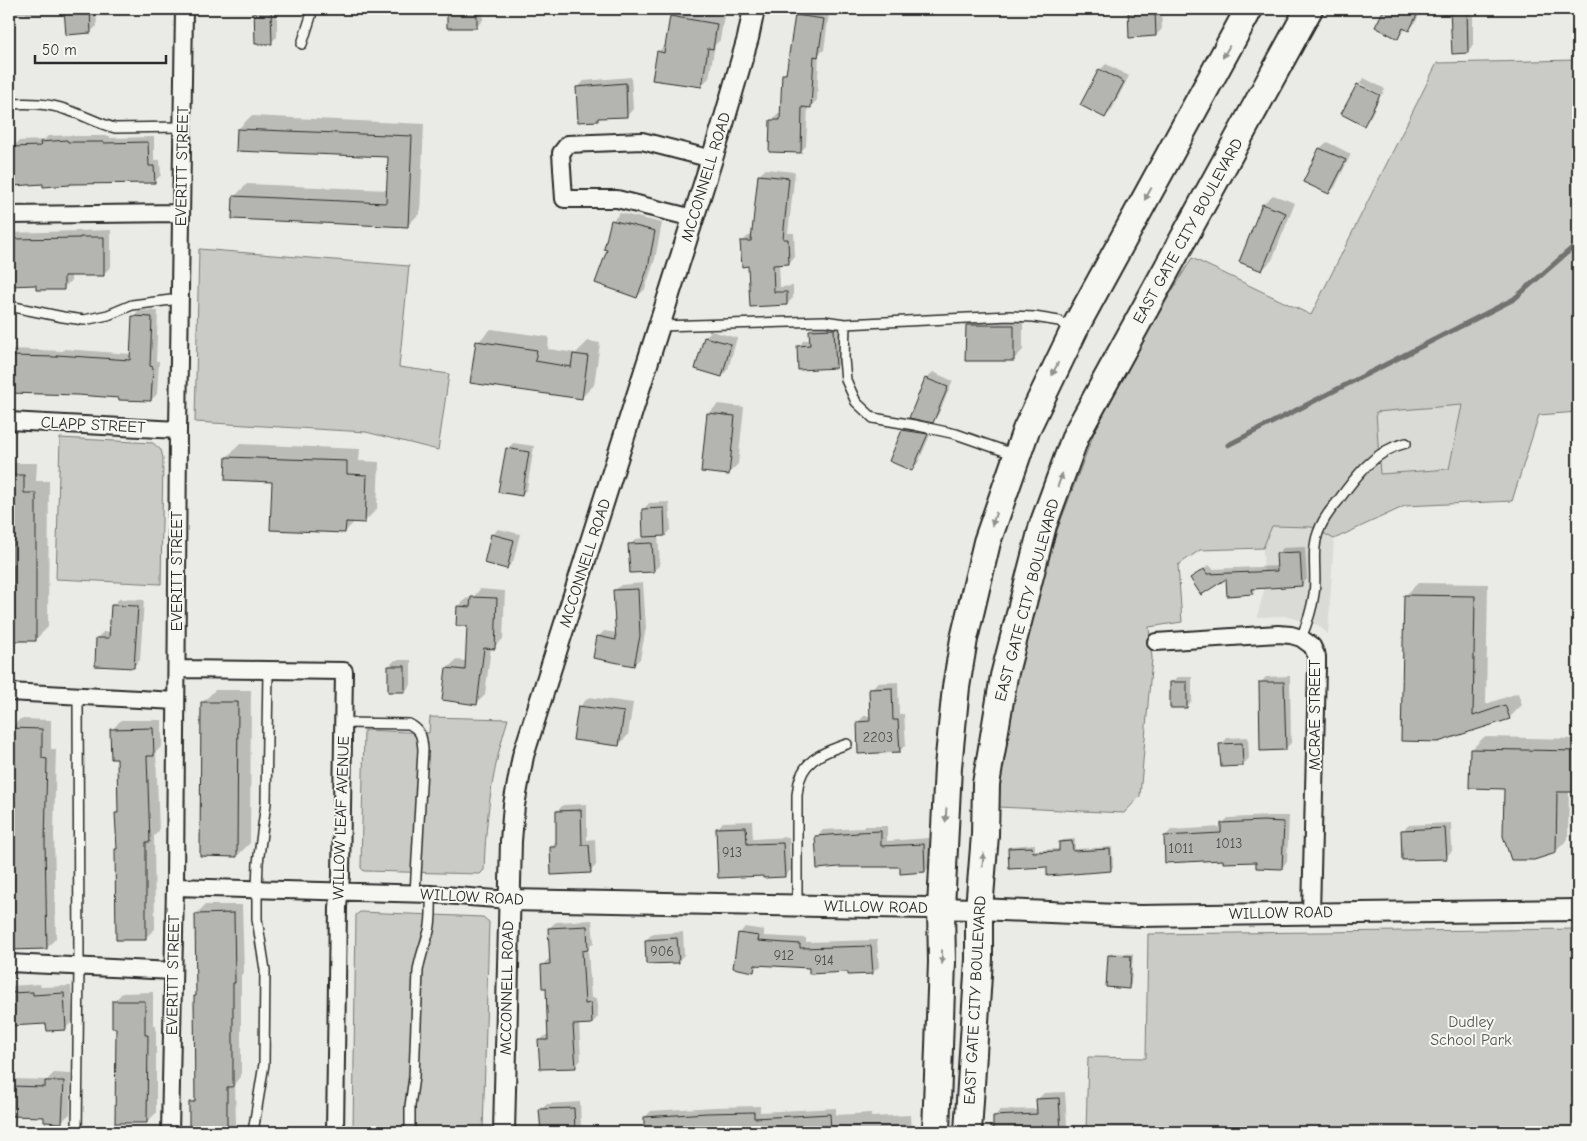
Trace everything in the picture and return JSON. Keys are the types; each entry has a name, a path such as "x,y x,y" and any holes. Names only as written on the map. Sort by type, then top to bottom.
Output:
{"main road":[{"name":"EAST GATE CITY BOULEVARD","path":"936,1132 942,962 941,908 948,767 956,687 964,639 987,542 1026,430 1074,330 1249,9"},
{"path":"1257,103 1295,9"},
{"name":"EAST GATE CITY BOULEVARD","path":"968,1132 979,959 978,909 985,835 986,784 1004,676 1043,525 1076,436 1309,9"}],"street":[{"name":"EVERITT STREET","path":"170,1132 175,886 179,299 184,9"},
{"name":"MCCONNELL ROAD","path":"504,1132 511,841 514,805 523,756 694,218 748,38 754,9"},
{"path":"694,218 616,199 564,199 561,153 568,144 642,141 712,159"},
{"path":"9,214 180,213"},
{"name":"CLAPP STREET","path":"9,421 178,430"},
{"name":"MCRAE STREET","path":"1156,642 1278,634 1301,638 1312,646 1317,657 1318,667 1312,913"},
{"name":"WILLOW LEAF AVENUE","path":"177,669 344,671 335,1132"},
{"path":"9,692 176,701"},
{"name":"WILLOW ROAD","path":"175,886 423,894 509,900 941,908 1140,916 1578,910"},
{"path":"9,963 173,971"}],"lane":[{"path":"302,44 311,16 311,9"},
{"path":"9,104 34,103 67,109 105,126 115,128 183,127"},
{"path":"9,306 63,318 84,320 108,315 132,305 179,299"},
{"path":"659,326 824,322 845,324 1009,316 1059,321 1074,330"},
{"path":"845,324 844,360 846,380 856,402 872,418 956,434 1017,455"},
{"path":"1301,638 1308,621 1314,593 1317,534 1323,521 1359,473 1382,453 1394,446 1406,443"},
{"path":"253,1132 264,1064 265,970 257,919 256,889 266,803 268,671"},
{"path":"77,1132 79,966 78,696"},
{"path":"344,723 410,724 422,736 423,894 432,912 430,929 418,971 410,1132"},
{"path":"797,906 797,814 800,779 804,769 812,760 847,744"}],"shaded area":[{"path":"1462,405 1449,469 1380,474 1376,411"},
{"path":"1272,526 1312,527 1334,539 1328,634 1318,625 1297,619 1284,616 1257,617 1264,591 1263,548"}],"green space":[{"path":"1578,60 1578,412 1539,415 1512,501 1405,506 1334,539 1312,527 1272,526 1263,548 1200,550 1178,565 1182,622 1149,627 1152,658 1140,796 1124,813 998,807 1005,731 1022,649 1058,528 1095,430 1157,316 1192,258 1311,315 1437,63","holes":["1462,405 1449,469 1380,474 1376,412"]},
{"path":"199,249 409,266 399,367 449,374 438,450 366,432 195,422"},
{"path":"60,438 153,443 161,450 163,458 161,584 56,579"},
{"path":"430,717 508,719 502,738 491,793 486,831 484,870 480,874 364,871 361,868 364,730 429,733"},
{"path":"360,912 483,917 489,922 483,1132 353,1132 356,915"},
{"name":"Dudley School Park","path":"1578,929 1578,1132 1086,1132 1088,1057 1146,1058 1148,934"}],"building":[{"path":"64,9 90,9 91,33 66,35"},
{"path":"254,9 271,9 272,44 255,44"},
{"path":"447,9 477,9 477,28 447,28"},
{"path":"1128,9 1155,9 1156,36 1129,38"},
{"path":"1384,9 1420,9 1409,31 1403,28 1398,39 1375,27"},
{"path":"1450,9 1467,9 1468,53 1452,54"},
{"path":"795,15 824,19 818,57 814,56 811,108 802,107 801,153 769,152 770,120 780,120 782,74 786,74"},
{"path":"670,16 717,24 713,49 708,48 702,87 652,80 657,51 664,53"},
{"path":"1099,69 1124,82 1105,118 1080,105"},
{"path":"626,83 627,117 598,118 598,121 578,122 576,87"},
{"path":"1357,84 1380,95 1364,126 1341,114"},
{"path":"237,129 412,136 408,227 232,219 233,196 386,203 388,157 236,151"},
{"path":"67,140 68,142 104,143 148,142 149,166 154,166 155,183 70,184 43,187 43,184 13,186 11,147 41,146 40,142"},
{"path":"1319,148 1346,160 1329,194 1303,182"},
{"path":"758,175 789,178 783,239 788,239 789,264 773,265 774,292 787,292 787,305 750,307 748,266 742,267 740,241 751,241"},
{"path":"1262,204 1286,213 1262,271 1239,262"},
{"path":"611,220 655,231 648,268 637,298 595,283 607,250 604,249"},
{"path":"104,237 104,276 64,276 64,290 36,290 36,285 9,286 9,239"},
{"path":"132,316 152,317 150,366 153,367 151,401 119,400 119,398 77,395 9,393 9,356 57,357 57,355 130,360"},
{"path":"966,325 1014,325 1014,361 965,361"},
{"path":"834,329 836,368 798,370 797,346 810,345 809,330"},
{"path":"704,337 731,344 722,377 695,369"},
{"path":"476,341 537,350 535,361 571,367 573,354 588,356 582,399 470,383"},
{"path":"925,378 948,387 933,423 909,418"},
{"path":"707,413 735,416 729,475 701,472"},
{"path":"902,430 928,434 912,471 889,461"},
{"path":"506,448 529,452 522,496 498,492"},
{"path":"226,457 347,461 347,474 367,475 365,523 346,522 345,533 270,530 272,482 225,480"},
{"path":"9,475 24,475 24,493 36,493 36,641 13,641 13,498 9,498"},
{"path":"664,508 665,536 643,537 642,509"},
{"path":"491,534 514,540 507,569 484,563"},
{"path":"652,543 654,572 630,573 628,544"},
{"path":"1300,552 1302,586 1252,589 1253,594 1227,596 1226,579 1201,595 1190,578 1204,569 1207,574 1277,571 1276,553"},
{"path":"638,589 640,636 634,666 593,658 597,636 616,640 613,590"},
{"path":"1404,595 1475,596 1473,716 1505,705 1510,719 1438,742 1401,741"},
{"path":"471,597 497,598 495,649 484,648 477,705 442,700 446,668 465,670 467,626 456,626 457,606 470,607"},
{"path":"111,605 138,606 134,668 95,666 96,638 109,638"},
{"path":"388,666 405,666 405,692 388,692"},
{"path":"1170,682 1187,682 1187,708 1170,708"},
{"path":"1259,682 1284,682 1286,750 1260,751"},
{"path":"892,688 893,720 898,720 900,752 858,754 857,722 870,721 869,689"},
{"path":"201,702 238,702 237,857 200,856"},
{"path":"578,706 624,712 619,746 573,740"},
{"path":"9,728 42,729 42,758 47,759 45,842 47,949 9,950"},
{"path":"153,728 154,756 147,756 150,842 146,842 146,940 116,940 115,849 117,849 115,813 118,813 117,759 111,759 110,729"},
{"path":"1242,743 1243,766 1221,767 1219,744"},
{"path":"1470,749 1578,751 1578,792 1557,792 1556,853 1534,860 1511,860 1503,836 1504,789 1469,788"},
{"path":"581,810 582,845 589,845 591,873 551,875 550,847 556,847 556,811"},
{"path":"1284,822 1282,869 1256,868 1256,862 1223,863 1223,860 1165,863 1164,836 1221,833 1221,823"},
{"path":"746,827 747,844 783,843 785,877 718,878 716,828"},
{"path":"1445,828 1447,859 1402,860 1401,830"},
{"path":"881,831 881,846 924,844 925,872 900,874 900,867 817,869 815,836"},
{"path":"1072,841 1073,851 1110,849 1111,871 1047,876 1047,867 1009,869 1008,848 1032,847 1033,852 1059,851 1059,842"},
{"path":"234,913 233,1087 227,1087 227,1132 189,1132 189,1102 195,1102 195,914"},
{"path":"587,926 588,950 582,951 585,1004 591,1003 592,1024 573,1025 576,1068 540,1069 538,1040 548,1040 546,988 542,988 541,965 550,964 548,928"},
{"path":"738,933 759,936 758,941 800,944 800,948 871,946 873,974 848,975 848,972 809,974 809,968 755,965 754,972 733,968"},
{"path":"677,938 679,963 646,964 645,940"},
{"path":"1108,955 1131,956 1129,989 1106,987"},
{"path":"33,992 33,995 64,993 66,1030 47,1031 46,1024 9,1026 9,993"},
{"path":"112,1001 145,1001 145,1035 148,1035 147,1123 115,1123 116,1028 112,1028"},
{"path":"45,1081 64,1081 62,1123 44,1122 44,1117 11,1116 11,1086 45,1087"},
{"path":"1059,1098 1061,1132 993,1132 993,1116 1037,1114 1036,1099"},
{"path":"574,1108 575,1132 541,1132 539,1109"},
{"path":"754,1112 754,1118 830,1114 831,1132 644,1132 644,1117"}],"waterway":[{"path":"1228,445 1514,299 1578,243"}]}
